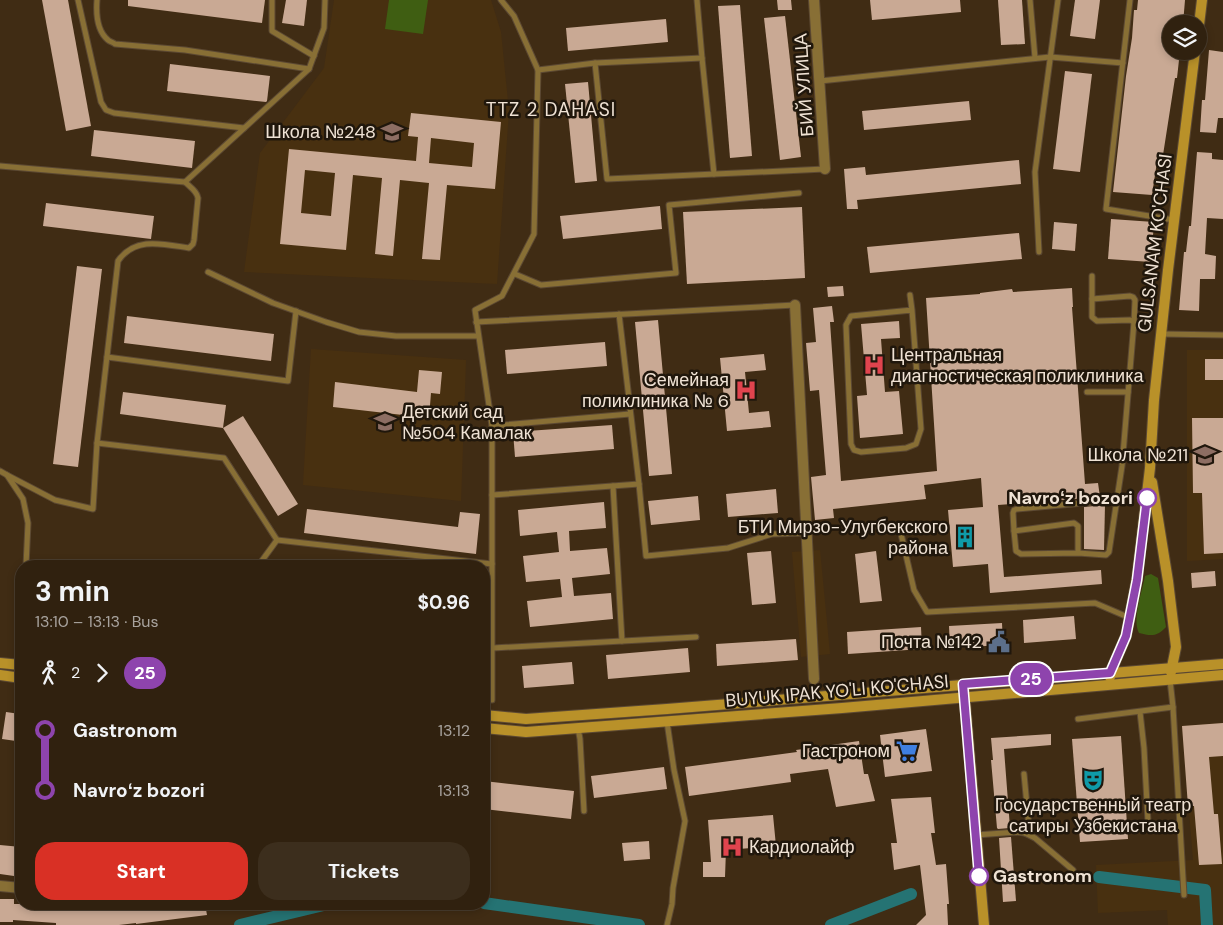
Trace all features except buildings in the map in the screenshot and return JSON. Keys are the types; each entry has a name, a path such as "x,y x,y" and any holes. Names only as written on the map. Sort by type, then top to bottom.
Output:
{"main road":[{"path":"1200,15 1202,0"},
{"name":"GULSANAM KO'CHASI","path":"1111,685 1110,673 1126,636 1137,580 1150,468 1154,400 1161,334 1194,60"},
{"name":"GULSANAM KO'CHASI","path":"1150,468 1176,647 1170,680"},
{"path":"0,663 15,664"},
{"path":"1110,673 1223,664"},
{"name":"BUYUK IPAK YO'LI KO'CHASI","path":"490,716 526,719 1110,673"},
{"path":"0,675 15,677"},
{"name":"BUYUK IPAK YO'LI KO'CHASI","path":"490,729 526,732 1223,675"},
{"path":"963,684 984,925"}],"street":[{"name":"БИЙ УЛИЦА","path":"814,0 825,169"},
{"path":"796,305 814,679"},
{"path":"0,886 15,887"}],"lane":[{"path":"78,0 101,102 106,110 114,113 244,128"},
{"path":"97,0 96,15 101,31 108,40 115,44 185,50 309,69"},
{"path":"272,0 272,31 314,56"},
{"path":"185,182 309,69 324,28 325,0"},
{"path":"492,700 492,426 475,310 502,296 534,234 538,70 514,16 501,0"},
{"path":"697,0 714,174"},
{"path":"1030,0 1035,58"},
{"path":"1039,252 1034,172 1058,0"},
{"path":"1130,0 1106,209 1174,220"},
{"path":"820,81 1050,57 1123,63"},
{"path":"538,70 595,63 702,58"},
{"path":"595,63 607,179 825,169"},
{"path":"0,166 185,182 198,195 194,240 189,248 167,244 138,244 118,261 97,444 93,509 55,500 0,470"},
{"path":"515,274 542,284 676,273 669,205 799,193"},
{"path":"208,272 273,304 359,332 396,336 478,336"},
{"path":"1092,276 1092,317 1097,321 1130,320 1134,322"},
{"path":"910,295 912,310 921,429 916,444 906,448 861,452 854,450 850,444 846,325 851,316 912,310"},
{"path":"1092,299 1130,296 1135,300 1122,466 1117,500 1108,554 1021,554 1016,551 1012,514 1014,510 1117,500"},
{"path":"476,322 796,305"},
{"path":"107,357 288,381 296,311"},
{"path":"619,314 646,556 728,548 772,534 806,533"},
{"path":"1161,334 1223,335"},
{"path":"1088,392 1128,392"},
{"path":"492,426 630,414"},
{"path":"97,444 224,458 277,540"},
{"path":"7,474 23,499 28,523 26,560"},
{"path":"492,495 639,484"},
{"path":"613,486 622,641"},
{"path":"1014,531 1074,523 1078,526 1078,553"},
{"path":"872,527 899,526 914,590 927,612 1095,603 1130,618"},
{"path":"277,540 456,560"},
{"path":"262,560 277,540"},
{"path":"492,648 696,637"},
{"path":"1170,680 1184,895"},
{"path":"1078,719 1173,707"},
{"path":"1140,712 1148,822"},
{"path":"667,721 674,770 685,821 667,925"},
{"path":"578,728 584,811"},
{"path":"1024,774 1029,827 1025,833"},
{"path":"976,835 1025,833 1035,838 1073,870"}],"shaded area":[{"name":"Школа №248","path":"334,0 491,0 501,32 509,111 497,284 244,272 260,153 324,68"},
{"name":"Детский сад №504 Камалак","path":"311,349 466,360 461,501 303,485"},
{"name":"Школа №211","path":"1187,350 1223,350 1223,559 1187,561"},
{"path":"820,550 830,654 801,657 792,552"},
{"path":"1223,723 1223,925 1168,925 1167,910 1098,913 1096,865 1193,860 1182,726"}],"green space":[{"path":"389,0 428,0 423,34 385,29"},
{"path":"1151,574 1158,578 1166,627 1160,633 1150,635 1139,633 1137,620 1138,605 1145,576"}],"waterway":[{"path":"1099,877 1205,890 1207,925"},
{"path":"831,925 911,894"},
{"path":"490,904 639,925"},
{"path":"240,925 303,910"}],"bus line":[{"name":"25","path":"979,876 963,684 1110,673 1126,636 1137,580 1147,498"}],"place":[{"name":"Школа №248","path":"392,132"},
{"name":"Центральная диагностическая поликлиника","path":"874,365"},
{"name":"Семейная поликлиника № 6","path":"746,390"},
{"name":"Детский сад №504 Камалак","path":"385,422"},
{"name":"Школа №211","path":"1205,455"},
{"name":"Navroʻz bozori","path":"1147,498"},
{"name":"БТИ Мирзо-Улугбекского района","path":"965,537"},
{"name":"Почта №142","path":"999,642"},
{"name":"Гастроном","path":"907,751"},
{"name":"Государственный театр сатиры Узбекистана","path":"1093,780"},
{"name":"Кардиолайф","path":"732,847"},
{"name":"Gastronom","path":"979,876"}],"district":[{"name":"TTZ 2 DAHASI","path":"551,109"}]}
